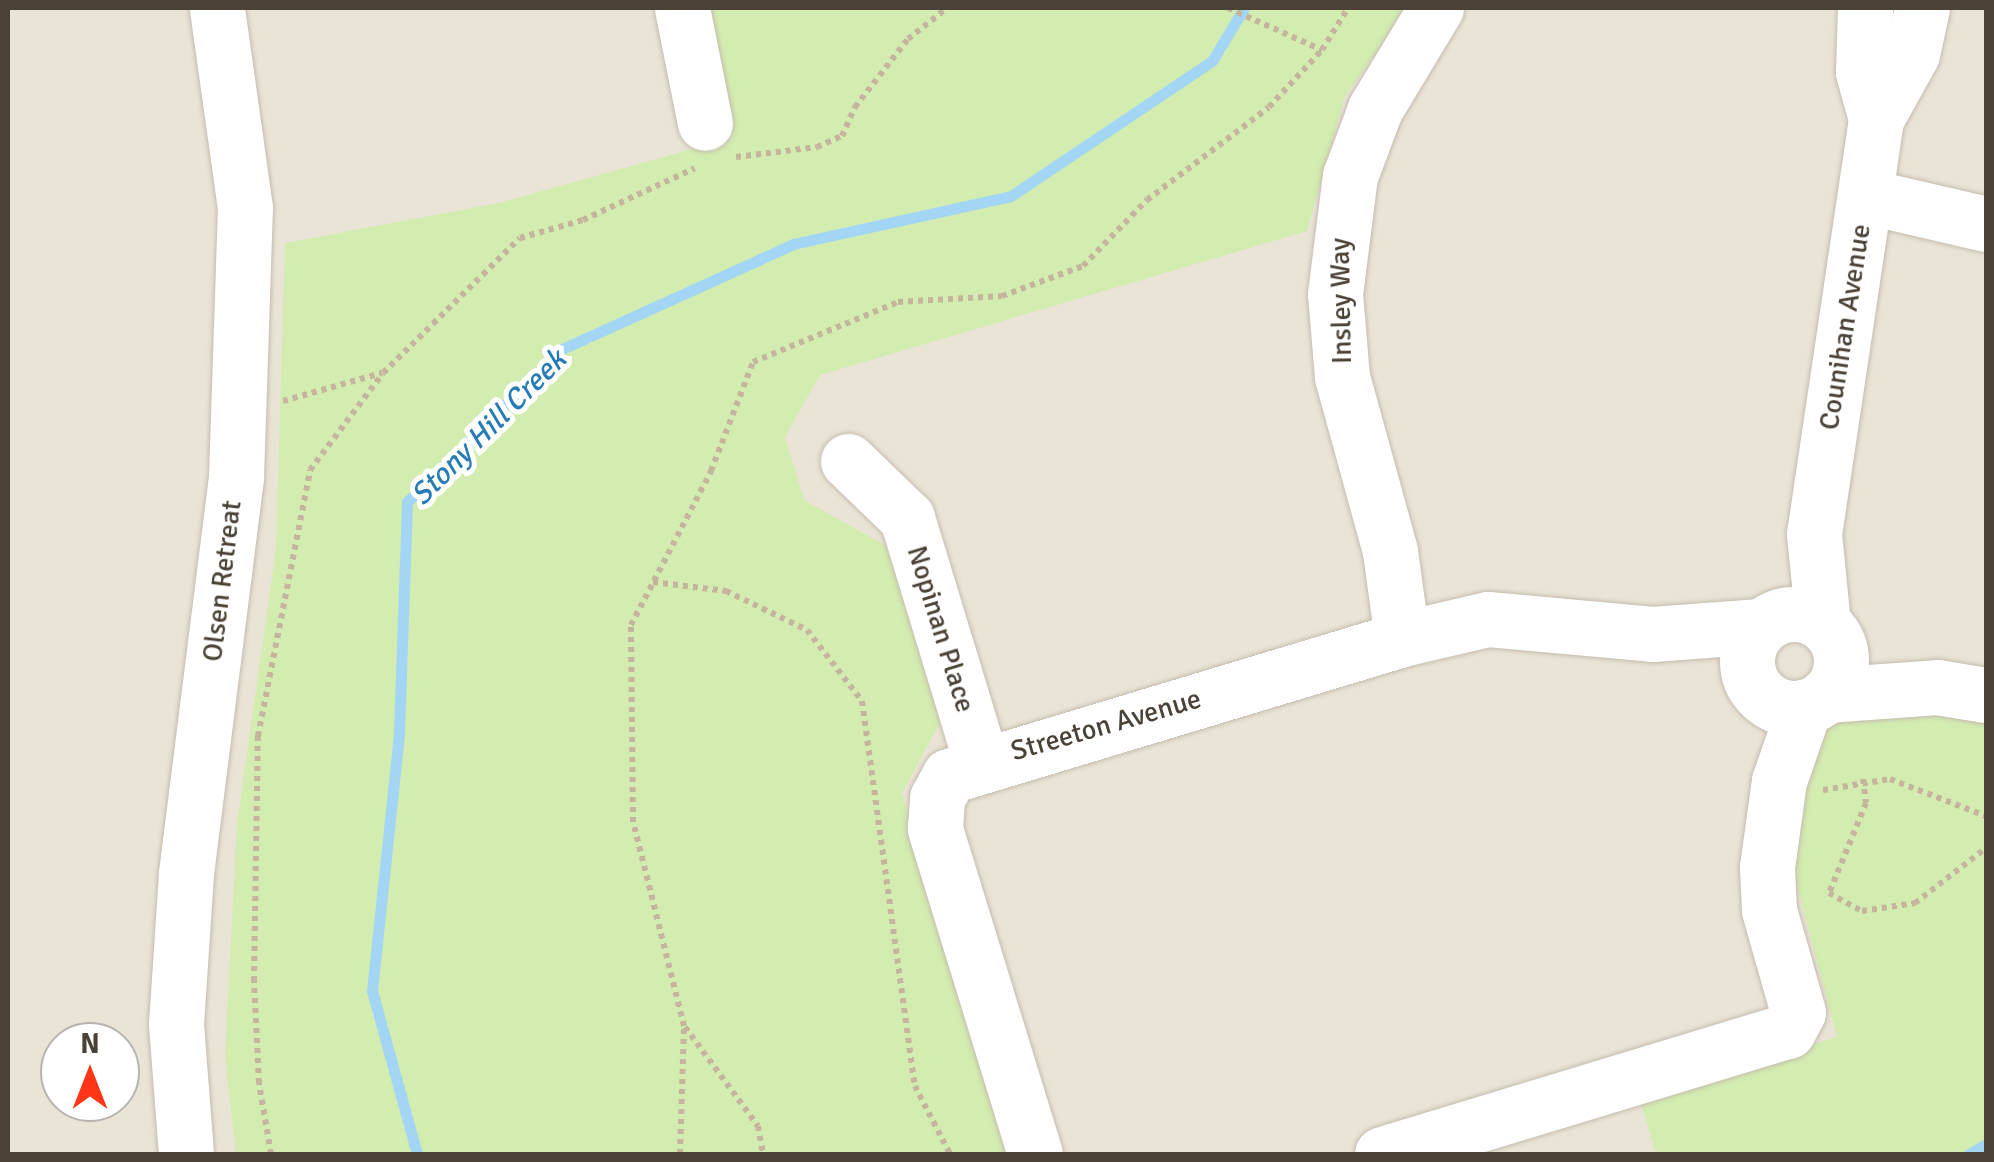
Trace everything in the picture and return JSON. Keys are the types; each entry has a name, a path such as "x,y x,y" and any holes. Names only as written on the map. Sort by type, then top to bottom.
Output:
{"street":[{"name":"Olsen Retreat","path":"186,1154 176,1024 186,873 239,406 245,208 217,8"},
{"path":"682,8 708,150"},
{"name":"Insley Way","path":"1414,636 1342,377 1335,294 1339,228 1375,109 1436,8"},
{"name":"Counihan Avenue","path":"1865,8 1863,72 1876,120"},
{"name":"Counihan Avenue","path":"1792,661 1876,120 1912,54 1922,8"},
{"name":"Nopinan Place","path":"848,462 907,518 981,762"},
{"name":"Streeton Avenue","path":"1035,1154 934,828 936,798 949,776 981,762 1414,636 1488,619 1652,634 1792,661"},
{"path":"1382,1154 1788,1031 1798,1012 1769,910 1792,661 1962,691"}],"path":[{"path":"271,1154 259,1083 254,980 258,736 310,470 383,373 520,238 583,220 708,150 817,146 842,136 856,106 908,39 947,8"},
{"path":"1228,8 1322,50"},
{"path":"239,406 307,398 383,373"},
{"path":"653,582 726,591 807,630 862,701 914,1086 950,1154"},
{"path":"1778,795 1890,779 1986,816"},
{"path":"1863,780 1866,804 1829,893 1862,911 1915,903 1986,848"},
{"path":"684,1026 758,1126 763,1154"}],"shaded area":[{"path":"8,8 1986,8 1986,1154 8,1154"}],"green space":[{"path":"704,8 1408,8 1345,96 1307,231 820,375 785,437 804,500 892,549 941,721 902,793 1008,1154 236,1154 225,1057 237,823 276,549 285,243 499,203 732,138"},
{"path":"1889,708 1986,723 1986,1154 1656,1154 1639,1096 1837,1037 1791,862 1811,753 1823,728 1843,713"}],"waterway":[{"name":"Stony Hill Creek","path":"417,1154 372,991 399,732 407,502 562,349 793,244 1011,196 1212,61 1244,8"},
{"path":"1969,1154 1986,1144"}]}
